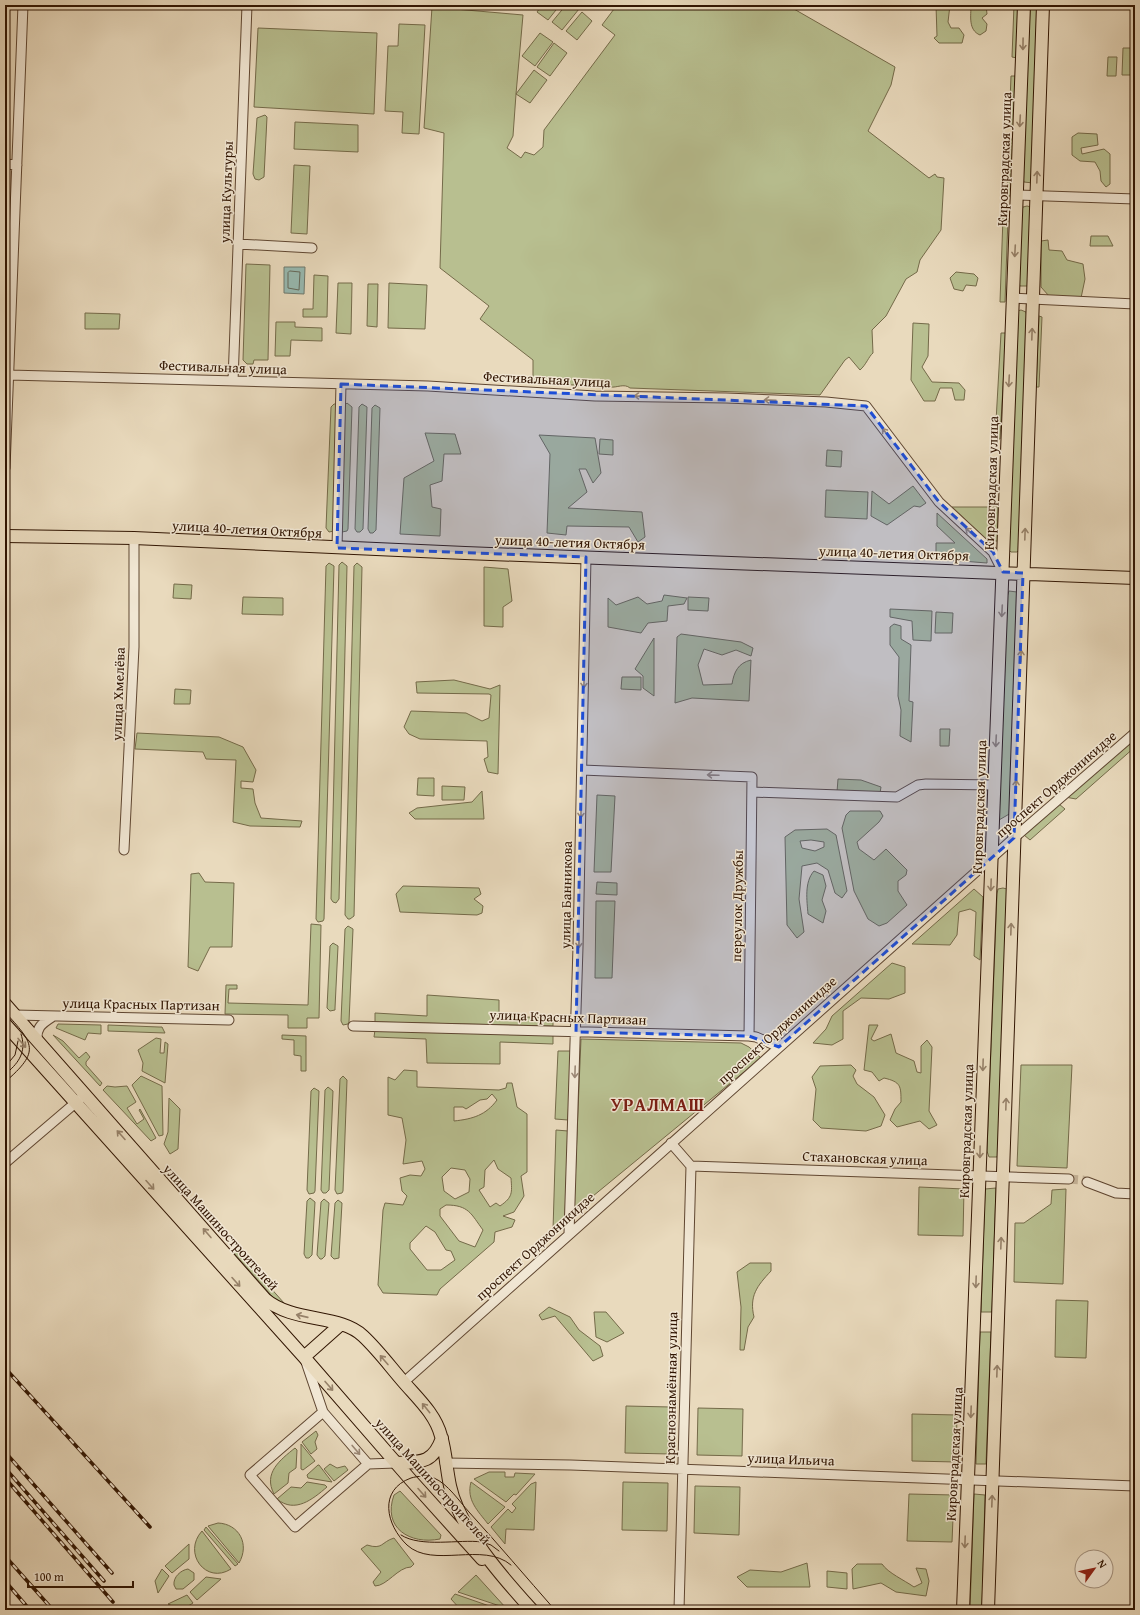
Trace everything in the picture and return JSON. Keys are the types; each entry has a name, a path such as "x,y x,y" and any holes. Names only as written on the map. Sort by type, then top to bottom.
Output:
{"main road":[{"name":"Кировградская улица","path":"963,1610 1018,195 1024,5"},
{"path":"988,1610 1043,5"},
{"name":"улица 40-летия Октября","path":"5,536 134,538 337,548 1135,578"},
{"name":"улица Машиностроителей","path":"5,1004 37,1041 80,1099 396,1463 478,1555 505,1580 532,1610"},
{"name":"улица Машиностроителей","path":"5,1024 80,1099 265,1300 280,1310 353,1329 365,1337 429,1412 442,1438 451,1493 457,1507 477,1541 505,1580"},
{"path":"304,1357 340,1325"},
{"path":"423,1462 436,1452 442,1438"},
{"path":"396,1463 445,1463"}],"street":[{"path":"5,468 23,5"},
{"name":"улица Культуры","path":"233,381 247,5"},
{"path":"5,164 17,165"},
{"path":"1018,195 1135,199"},
{"path":"238,244 312,248"},
{"path":"1013,298 1135,304"},
{"name":"Фестивальная улица","path":"9,375 428,386 595,396 826,402 866,406 939,502 992,552 1003,572"},
{"path":"337,548 341,384"},
{"name":"улица Хмелёва","path":"124,850 134,647 134,538"},
{"name":"улица Банникова","path":"569,1234 576,1032 586,557"},
{"name":"проспект Орджоникидзе","path":"404,1382 1014,838 1135,733"},
{"name":"переулок Дружбы","path":"582,770 752,777 749,1036"},
{"path":"752,792 896,797 918,786 926,784 994,785"},
{"name":"улица Красных Партизан","path":"15,1015 52,1017 162,1017 229,1020"},
{"path":"37,1041 37,1032 39,1027 52,1017"},
{"name":"улица Красных Партизан","path":"353,1026 749,1036 756,1037 779,1047"},
{"path":"5,1163 80,1099"},
{"path":"671,1143 691,1166"},
{"name":"Стахановская улица","path":"691,1166 1069,1179"},
{"name":"Краснознамённая улица","path":"679,1610 691,1166"},
{"path":"1087,1182 1116,1193 1135,1194"},
{"path":"304,1357 323,1412 368,1464"},
{"path":"323,1412 250,1474 295,1526 368,1464 396,1463"},
{"name":"улица Ильича","path":"445,1463 540,1464 1135,1486"}],"highlighted area":[{"path":"341,384 866,406 939,502 993,552 1003,572 1023,573 1014,838 779,1047 749,1036 576,1032 586,557 337,548"}],"green space":[{"path":"542,5 560,5 548,20 537,12"},
{"path":"566,5 573,5 579,9 562,30 552,22"},
{"path":"617,5 787,5 895,67 891,85 868,131 929,178 935,174 937,177 944,178 941,230 920,260 917,272 906,279 886,316 872,330 873,353 864,366 860,370 849,357 845,360 820,395 630,388 625,386 581,386 533,382 533,360 480,319 489,306 440,268 444,133 424,128 432,7 523,15 513,136 507,148 521,158 525,152 534,155 543,147 544,130 615,35 602,25"},
{"path":"936,5 950,5 948,22 951,28 959,28 964,35 962,43 939,43 934,38 937,36"},
{"path":"971,5 986,5 987,14 982,18 987,24 986,31 980,35 976,33 972,26"},
{"path":"1014,5 1020,5 1017,58 1012,57"},
{"path":"1029,5 1040,5 1033,183 1024,182 1023,178"},
{"path":"582,12 592,21 577,40 566,31"},
{"path":"399,24 425,25 419,134 402,133 403,112 385,111 388,46 398,46"},
{"path":"258,28 377,33 374,114 254,107"},
{"path":"540,33 553,42 535,66 522,56"},
{"path":"554,43 567,53 550,76 537,67"},
{"path":"1123,48 1135,48 1135,75 1122,75"},
{"path":"1108,57 1117,57 1116,76 1107,76"},
{"path":"534,70 547,80 530,103 516,94"},
{"path":"1011,76 1017,76 1015,127 1009,127"},
{"path":"265,115 267,117 264,177 259,180 255,179 253,174 257,118"},
{"path":"295,122 358,125 358,152 294,149"},
{"path":"1078,133 1097,134 1098,145 1081,148 1082,154 1104,149 1110,154 1110,184 1106,187 1101,181 1100,171 1095,162 1080,161 1072,155 1072,137"},
{"path":"1009,139 1015,139 1013,196 1007,196"},
{"path":"294,165 310,166 307,234 291,233"},
{"path":"1023,207 1031,207 1028,286 1020,286 1018,280 1021,212"},
{"path":"1003,217 1008,218 1005,302 1000,302"},
{"path":"1091,236 1108,236 1113,246 1090,246"},
{"path":"1048,240 1049,250 1062,251 1067,260 1083,264 1085,279 1081,298 1049,296 1041,287 1041,241"},
{"path":"246,264 270,265 268,360 254,360 253,364 247,364 243,360"},
{"path":"956,272 974,274 978,278 976,286 966,285 963,291 954,289 950,278"},
{"path":"314,275 328,276 327,317 303,317 303,309 313,309"},
{"path":"338,283 352,283 351,334 336,333"},
{"path":"389,283 427,285 425,329 388,328"},
{"path":"368,284 378,284 377,327 367,326"},
{"path":"1021,310 1026,312 1027,317 1020,549 1017,552 1011,552 1008,549 1017,311"},
{"path":"85,313 120,314 119,329 85,329"},
{"path":"1039,316 1042,317 1039,387 1036,387"},
{"path":"276,322 295,322 295,327 322,328 322,341 291,340 290,356 275,356"},
{"path":"913,323 929,324 928,356 922,367 932,382 959,383 965,390 964,400 955,400 952,388 940,388 935,401 924,401 911,380"},
{"path":"1001,333 1006,333 1000,439 995,439"},
{"path":"347,403 352,407 348,529 347,531 342,532 340,530 344,406"},
{"path":"336,404 334,531 329,532 326,528 331,407"},
{"path":"362,404 367,407 363,529 360,532 357,532 355,529 359,407"},
{"path":"375,405 380,408 376,530 373,533 370,533 368,529 372,408"},
{"path":"425,433 455,434 461,454 444,454 442,481 430,485 432,507 441,509 440,536 400,534 404,478 434,461"},
{"path":"539,435 595,438 601,473 593,483 586,469 579,469 587,492 568,508 642,512 645,537 638,542 629,527 567,526 566,535 547,533 550,454"},
{"path":"600,439 613,440 613,455 599,454"},
{"path":"827,450 842,451 841,467 826,466"},
{"path":"913,486 926,503 920,507 914,506 887,525 871,516 872,491 889,504"},
{"path":"826,490 868,492 867,519 825,517"},
{"path":"952,507 998,507 998,541 988,541"},
{"path":"937,513 987,559 987,563 936,559 936,543 955,543 937,526"},
{"path":"342,562 347,566 339,899 336,903 331,899 339,565"},
{"path":"329,563 334,566 324,919 323,921 318,922 316,919 326,566"},
{"path":"357,563 362,567 354,916 348,919 345,915 354,566"},
{"path":"484,567 508,569 512,601 503,607 503,627 484,626"},
{"path":"174,584 192,585 191,599 173,598"},
{"path":"1009,591 1017,592 1011,813 999,820 1007,597"},
{"path":"664,595 687,598 684,604 668,606 667,621 648,623 641,633 608,627 608,598 616,605 638,597 647,604 662,601"},
{"path":"243,597 283,598 283,615 242,614"},
{"path":"688,597 709,598 708,611 688,610"},
{"path":"890,609 932,611 931,641 913,640 912,621 890,617"},
{"path":"936,612 953,613 952,633 935,633"},
{"path":"894,624 901,626 901,639 911,645 909,701 913,702 911,742 900,736 901,710 898,696 899,657 890,645 890,627"},
{"path":"681,634 741,642 753,648 751,656 736,650 722,655 704,649 698,665 703,685 732,684 737,669 743,663 751,660 749,701 692,698 675,703 677,637"},
{"path":"654,638 654,696 643,688 643,676 635,669"},
{"path":"622,677 641,677 641,690 621,689"},
{"path":"454,680 490,689 500,685 498,774 488,772 484,759 488,757 487,741 420,739 409,734 404,727 411,711 466,713 482,721 489,718 491,695 489,694 417,693 416,682"},
{"path":"175,689 191,690 190,704 174,704"},
{"path":"940,729 950,729 949,746 940,746"},
{"path":"137,733 219,737 243,747 256,770 253,782 241,781 241,788 253,789 255,803 261,818 302,821 300,827 250,826 233,822 236,760 206,759 203,752 135,749"},
{"path":"1135,736 1135,747 1076,799 1065,797"},
{"path":"418,778 434,778 434,796 417,795"},
{"path":"838,779 861,780 881,787 880,793 837,792"},
{"path":"442,786 465,787 464,800 442,800"},
{"path":"482,791 484,819 415,819 409,813 417,808 472,802"},
{"path":"597,795 615,796 611,872 594,872"},
{"path":"1059,804 1065,809 1030,840 1024,835"},
{"path":"850,811 880,811 883,816 879,822 857,842 859,849 874,860 886,849 907,870 906,875 898,881 898,891 907,905 887,923 879,926 868,919 854,891 842,828 846,815"},
{"path":"827,829 836,835 847,891 842,898 835,893 828,870 817,863 802,866 799,899 804,932 797,938 787,925 785,837 795,830","holes":["811,840 824,842 824,847 815,851 802,848 800,841"]},
{"path":"814,871 823,875 826,886 822,900 826,911 823,923 808,914 807,886"},
{"path":"199,873 205,882 234,883 232,947 210,947 198,971 188,967 191,874"},
{"path":"597,882 617,883 617,895 596,894"},
{"path":"403,886 479,888 481,894 474,899 483,906 482,913 477,915 400,912 396,894"},
{"path":"974,889 983,897 980,960 974,956 976,912 970,909 959,912 957,935 950,945 912,944"},
{"path":"998,889 1007,889 999,1151 997,1157 989,1157 987,1151 997,894"},
{"path":"596,901 615,901 612,978 595,978"},
{"path":"311,924 321,925 319,1018 307,1018 307,1028 288,1028 288,1015 225,1014 226,985 237,985 237,989 229,989 228,1003 308,1005"},
{"path":"348,926 353,929 349,1022 348,1024 343,1025 341,1021 345,929"},
{"path":"333,943 338,946 335,1010 330,1011 327,1008 330,946"},
{"path":"892,963 905,967 905,993 889,999 861,998 843,1011 843,1039 832,1045 813,1043 826,1029 832,1016"},
{"path":"427,995 499,1000 499,1016 553,1018 553,1026 375,1022 375,1013 427,1016"},
{"path":"58,1024 101,1025 101,1034 88,1033 85,1040 56,1028"},
{"path":"108,1025 162,1027 165,1033 108,1031"},
{"path":"869,1025 878,1025 871,1039 874,1041 891,1034 896,1053 914,1061 917,1072 921,1073 921,1046 927,1040 932,1047 929,1111 937,1125 929,1129 920,1121 897,1127 890,1120 895,1109 901,1102 901,1092 899,1086 894,1081 884,1078 879,1081 872,1072 864,1070"},
{"path":"375,1030 553,1035 553,1044 500,1042 500,1064 427,1063 426,1039 374,1037"},
{"path":"53,1035 63,1041 79,1058 86,1052 90,1057 86,1062 86,1065 102,1083 100,1086"},
{"path":"282,1035 306,1036 306,1071 301,1071 301,1056 294,1055 294,1040 282,1039"},
{"path":"156,1038 161,1039 160,1053 164,1053 165,1042 168,1044 165,1083 142,1071 143,1063 138,1050"},
{"path":"581,1039 741,1043 749,1047 761,1058 576,1210 574,1206"},
{"path":"558,1051 571,1051 568,1120 555,1119"},
{"path":"851,1065 856,1070 853,1076 857,1084 874,1097 885,1115 881,1126 866,1131 821,1128 813,1120 816,1089 812,1077 820,1066"},
{"path":"1021,1065 1072,1065 1067,1168 1017,1166"},
{"path":"404,1070 417,1071 417,1087 499,1090 506,1088 507,1083 512,1083 517,1107 527,1114 527,1172 521,1176 524,1196 514,1212 503,1216 515,1220 512,1227 495,1232 494,1242 440,1289 437,1295 383,1293 378,1285 383,1210 385,1203 403,1205 407,1196 402,1191 400,1178 410,1175 421,1176 425,1169 422,1161 403,1164 406,1140 402,1118 388,1115 388,1077 395,1080","holes":["492,1094 497,1100 484,1113 467,1119 454,1121 454,1107 463,1107 466,1109 480,1100 487,1099","494,1160 498,1169 511,1178 511,1194 500,1206 496,1203 490,1207 479,1190 484,1187 485,1170","451,1168 465,1170 470,1179 469,1192 455,1199 444,1191 442,1177","446,1205 454,1205 469,1212 483,1230 475,1247 459,1241 440,1216 440,1209","426,1226 435,1232 446,1250 451,1251 455,1260 441,1270 427,1270 410,1249 410,1243"]},
{"path":"141,1076 162,1086 163,1135 159,1136 132,1085"},
{"path":"343,1076 347,1080 343,1191 342,1193 337,1194 335,1190 340,1079"},
{"path":"107,1086 127,1086 136,1102 127,1108 137,1124 144,1119 139,1110 140,1109 156,1138 151,1141 103,1090"},
{"path":"328,1087 333,1091 329,1190 326,1193 323,1193 321,1190 325,1090"},
{"path":"314,1088 319,1091 315,1191 314,1193 309,1194 307,1190 311,1091"},
{"path":"169,1098 180,1109 178,1149 170,1154 164,1144 168,1132"},
{"path":"556,1130 568,1131 565,1218 553,1230"},
{"path":"919,1187 964,1189 963,1236 918,1235"},
{"path":"996,1188 992,1312 981,1312 985,1189"},
{"path":"1066,1189 1063,1284 1014,1282 1015,1223 1024,1223 1051,1204 1052,1190"},
{"path":"310,1198 315,1202 312,1255 309,1258 306,1258 304,1254 307,1201"},
{"path":"324,1199 329,1203 325,1256 320,1259 317,1255 321,1202"},
{"path":"338,1200 342,1203 339,1258 334,1259 331,1256 335,1203"},
{"path":"236,1249 284,1303 278,1303 233,1252"},
{"path":"750,1263 771,1263 771,1271 758,1287 753,1297 754,1317 748,1327 744,1350 740,1350 741,1307 737,1272"},
{"path":"1056,1300 1088,1301 1086,1358 1055,1357"},
{"path":"549,1307 570,1317 579,1330 600,1346 603,1356 593,1361 555,1316 542,1320 539,1315"},
{"path":"594,1312 606,1312 624,1333 607,1342 596,1337"},
{"path":"980,1332 991,1332 986,1464 976,1464"},
{"path":"626,1406 671,1407 670,1454 625,1453"},
{"path":"698,1408 743,1409 742,1456 697,1455"},
{"path":"912,1414 957,1415 956,1462 912,1461"},
{"path":"316,1431 318,1435 315,1442 317,1449 311,1454 302,1442"},
{"path":"301,1444 315,1461 303,1470 301,1469"},
{"path":"295,1448 297,1450 296,1468 289,1473 288,1483 274,1494 271,1486 272,1473 279,1462"},
{"path":"330,1464 337,1468 345,1466 348,1470 334,1481 324,1469"},
{"path":"318,1465 332,1482 308,1478 307,1475"},
{"path":"489,1472 505,1472 505,1477 514,1477 515,1473 535,1474 516,1495 514,1494 506,1502 474,1479"},
{"path":"307,1482 325,1485 327,1487 310,1500 297,1505 290,1505 277,1499 291,1487 301,1488"},
{"path":"471,1482 505,1507 488,1524 474,1505 470,1494"},
{"path":"536,1482 534,1530 506,1529 505,1544 491,1527 508,1509 512,1513 516,1508 512,1504 531,1484"},
{"path":"623,1482 668,1483 667,1531 622,1530"},
{"path":"695,1486 740,1487 739,1535 694,1533"},
{"path":"400,1491 441,1535 440,1539 418,1539 401,1532 395,1525 391,1507 394,1495"},
{"path":"909,1494 954,1495 952,1542 907,1541"},
{"path":"974,1494 985,1495 982,1610 970,1610"},
{"path":"218,1523 232,1527 240,1536 243,1542 243,1549 239,1563 208,1526"},
{"path":"206,1527 238,1564 235,1566 204,1530"},
{"path":"202,1531 231,1569 222,1573 213,1573 206,1570 200,1564 196,1557 195,1548 196,1540"},
{"path":"394,1538 414,1564 411,1567 402,1570 384,1583 375,1586 373,1582 381,1572 361,1549 367,1545 376,1547 379,1546"},
{"path":"189,1544 189,1559 172,1573 165,1566"},
{"path":"807,1563 810,1587 747,1587 737,1577 750,1570 781,1572"},
{"path":"857,1564 882,1564 892,1573 914,1587 922,1583 916,1568 926,1569 929,1581 926,1596 896,1592 881,1583 853,1589 852,1569"},
{"path":"162,1569 169,1576 158,1593 155,1581"},
{"path":"188,1569 194,1573 194,1580 183,1589 176,1589 174,1582 176,1577 180,1572"},
{"path":"827,1571 847,1573 847,1589 827,1587"},
{"path":"476,1575 506,1608 458,1592"},
{"path":"206,1577 221,1579 197,1600 190,1592"},
{"path":"455,1594 498,1610 461,1610 451,1599"},
{"path":"187,1595 193,1603 190,1605 181,1608 168,1604"}],"water":[{"path":"284,267 305,267 304,294 284,293"}],"tunnel":[{"path":"1069,1179 1083,1180 1087,1182"}],"tram line":[{"path":"5,1012 22,1032 29,1047 28,1055 24,1062 5,1082"},
{"path":"10,1070 22,1054 23,1045 21,1034"},
{"path":"5,1067 15,1055 18,1041"},
{"path":"511,1565 500,1558 487,1555 473,1554 444,1556 418,1552 407,1545 400,1537 390,1518 390,1499 394,1491 400,1484 411,1478 420,1476 431,1477 444,1484 555,1610"},
{"path":"401,1535 409,1539 429,1542 482,1542 491,1545 499,1551"}],"railway":[{"path":"5,1368 150,1527"},
{"path":"5,1452 112,1573"},
{"path":"5,1468 104,1581"},
{"path":"5,1478 113,1602"},
{"path":"5,1556 53,1610"},
{"path":"5,1581 30,1610"}],"district":[{"name":"УРАЛМАШ","path":"658,1104"}]}
